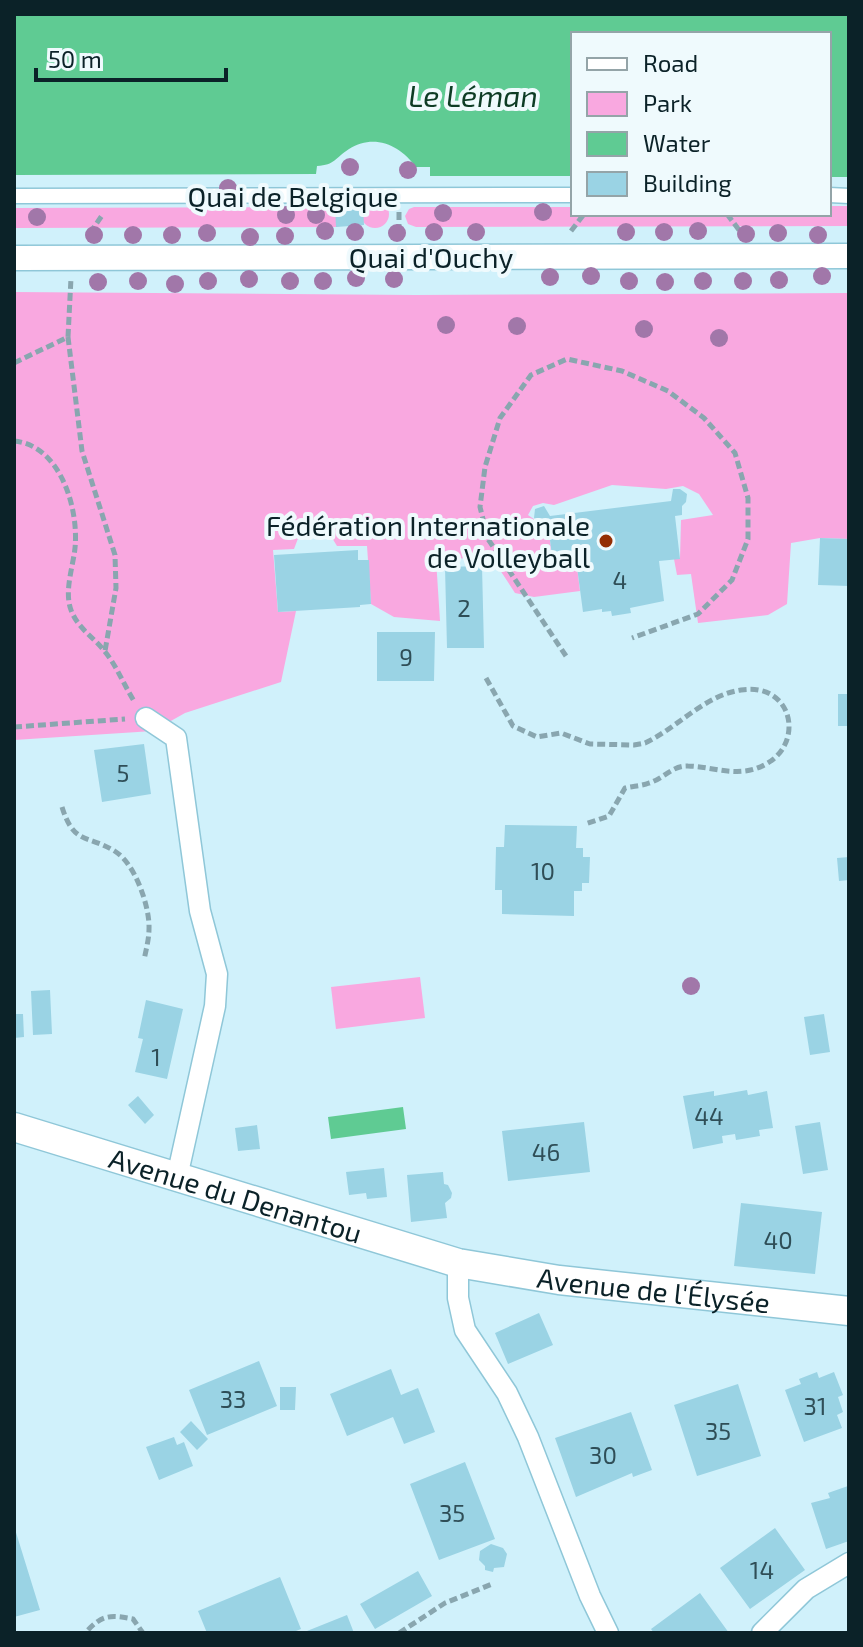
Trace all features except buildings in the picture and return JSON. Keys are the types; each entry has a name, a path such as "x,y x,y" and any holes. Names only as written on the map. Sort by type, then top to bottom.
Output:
{"main road":[{"name":"Avenue du Denantou","path":"14,1127 458,1263"},
{"name":"Avenue de l'Élysée","path":"458,1263 559,1280 849,1311"}],"street":[{"name":"Quai de Belgique","path":"14,196 571,195"},
{"name":"Quai d'Ouchy","path":"14,258 849,256"},
{"path":"146,718 176,738 200,911 217,974 215,1006 177,1177"},
{"path":"458,1263 458,1298 465,1330 507,1393 528,1437 590,1596 608,1633"},
{"path":"762,1633 806,1589 849,1563"}],"path":[{"path":"571,231 582,216"},
{"path":"728,216 739,230"},
{"path":"71,273 68,337 82,451 115,555 116,588 105,652"},
{"path":"14,363 68,337"},
{"path":"566,656 488,539 480,507 485,467 500,418 531,375 567,359 622,371 668,391 704,418 735,453 748,498 748,539 732,580 698,614 632,638"},
{"path":"14,441 36,446 45,453 67,490 76,545 69,606 76,621 105,652 146,718"},
{"path":"486,678 513,726 537,737 561,733 590,744 645,743 710,701 738,690 766,690 782,703 787,714 787,739 771,761 751,771 736,773 688,766 673,769 651,783 625,788 609,816 585,824"},
{"path":"14,727 146,718"},
{"path":"62,807 76,835 118,852 135,874 147,907 149,929 144,960"},
{"path":"399,1633 445,1603 492,1584"},
{"path":"88,1630 98,1619 115,1616 133,1619 143,1633"}],"green space":[{"path":"375,200 385,204 389,214 385,224 375,228 365,224 361,214 365,204"},
{"path":"831,206 849,206 849,226 416,227 408,224 405,216 414,207 571,207 571,216 831,216"},
{"path":"335,207 340,226 336,227 14,228 14,208"},
{"path":"14,292 415,295 849,293 849,539 820,538 791,543 787,604 768,615 698,623 691,574 677,575 674,559 680,558 681,520 713,515 699,494 683,486 666,489 612,485 554,505 543,503 533,506 528,515 541,524 543,532 549,532 553,564 572,562 577,567 580,591 534,597 515,593 496,564 476,558 436,559 440,621 394,617 371,604 367,546 337,546 326,528 314,525 302,528 294,549 273,550 278,612 296,611 281,682 185,713 153,731 14,740"},
{"path":"420,977 425,1018 336,1029 331,987"}],"water":[{"name":"Le Léman","path":"14,14 849,14 849,177 831,177 831,32 571,32 571,176 430,176 430,167 416,167 394,147 377,142 358,144 331,163 317,166 316,174 14,175"},
{"path":"403,1107 406,1129 331,1139 328,1117"}],"place":[{"name":"Fédération Internationale de Volleyball","path":"606,541"}]}
